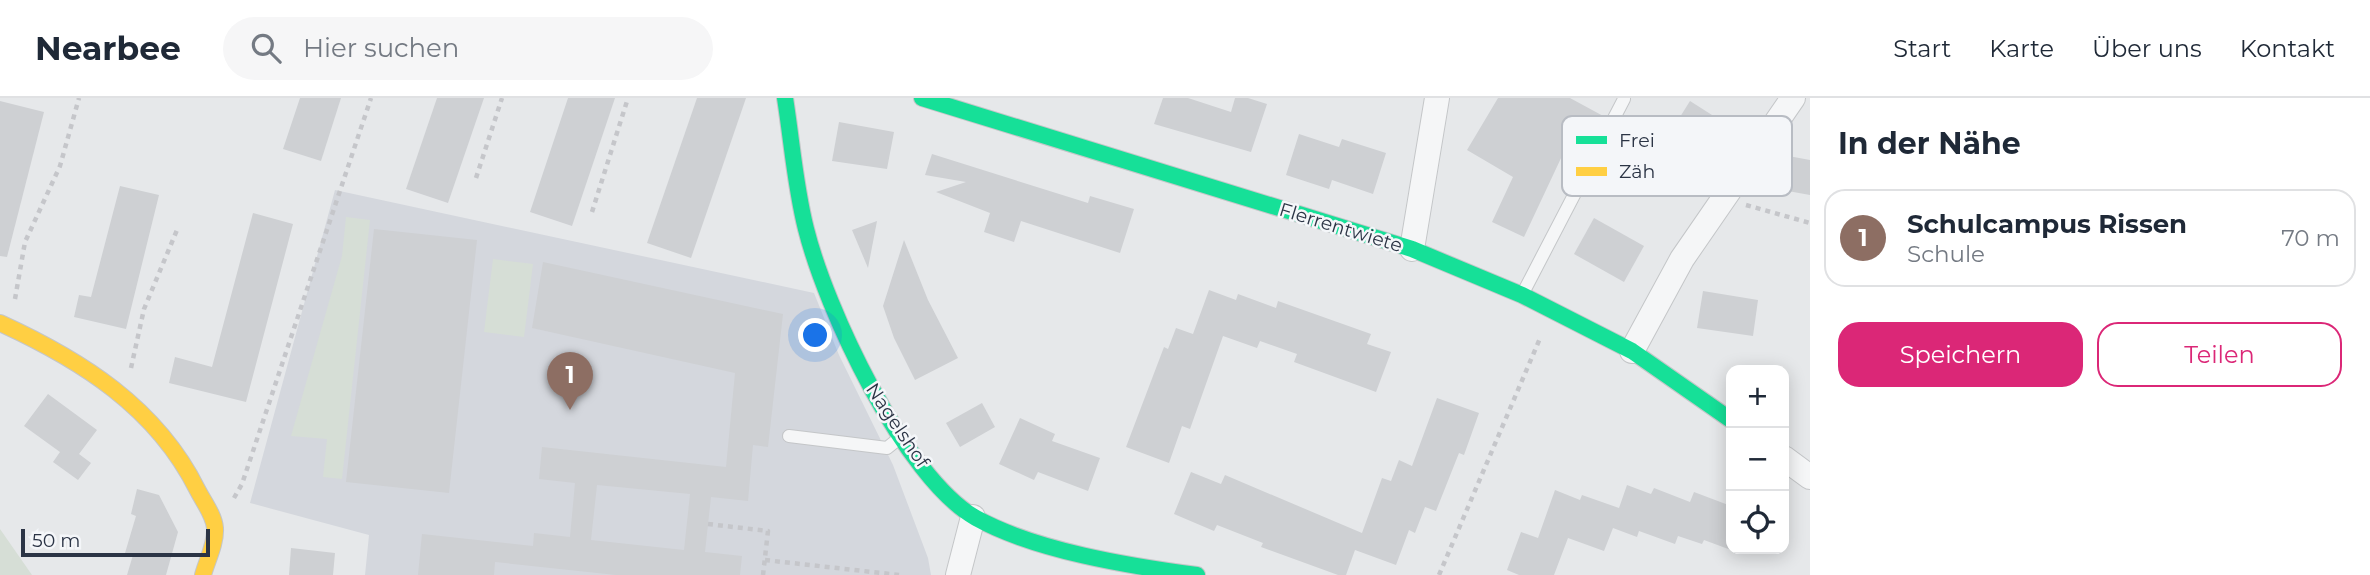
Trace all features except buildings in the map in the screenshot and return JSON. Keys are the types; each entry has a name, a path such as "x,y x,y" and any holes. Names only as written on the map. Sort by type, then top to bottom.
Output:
{"street":[{"name":"Nagelshof","path":"785,98 806,229 818,270 847,342 902,436 940,486 973,517 1034,541 1151,569 1197,575"},
{"name":"Flerrentwiete","path":"922,98 1412,249 1522,295 1632,351 1726,417"},
{"path":"1412,249 1437,98"},
{"path":"1780,116 1793,98"},
{"path":"1632,351 1682,259 1722,197"},
{"path":"5,325 51,345 125,396 149,418 188,465 215,528 203,575"},
{"path":"1789,462 1810,477"},
{"path":"958,575 973,517"}],"lane":[{"path":"1615,116 1624,99"},
{"path":"1522,295 1574,196"},
{"path":"789,436 887,448 902,436"}],"path":[{"path":"5,325 25,242 60,166 79,98"},
{"path":"215,528 242,484 371,98"},
{"path":"476,178 502,98"},
{"path":"592,212 628,98"},
{"path":"1722,197 1810,223"},
{"path":"125,396 144,309 177,230"},
{"path":"1440,575 1525,368 1554,310"},
{"path":"708,524 768,531 763,575"},
{"path":"765,560 900,575"}],"shaded area":[{"path":"335,190 814,293 839,355 893,465 928,558 931,575 365,575 369,535 250,503"},
{"path":"346,217 370,220 342,479 323,477 327,439 291,436 342,256"},
{"path":"493,259 533,264 524,337 484,332"},
{"path":"0,529 32,575 0,575"}],"traffic: fast":[{"path":"785,98 799,197 816,263 850,345 872,388 896,430 922,467 949,497 976,518 1000,530 1026,540 1084,555 1197,575"},
{"path":"922,98 1412,249 1522,295 1632,351 1726,417"}],"traffic: slow":[{"path":"0,323 87,370 138,410 160,434 180,460 214,523 214,540 203,575"}],"place":[{"name":"Schulcampus Rissen","path":"570,410"}]}
